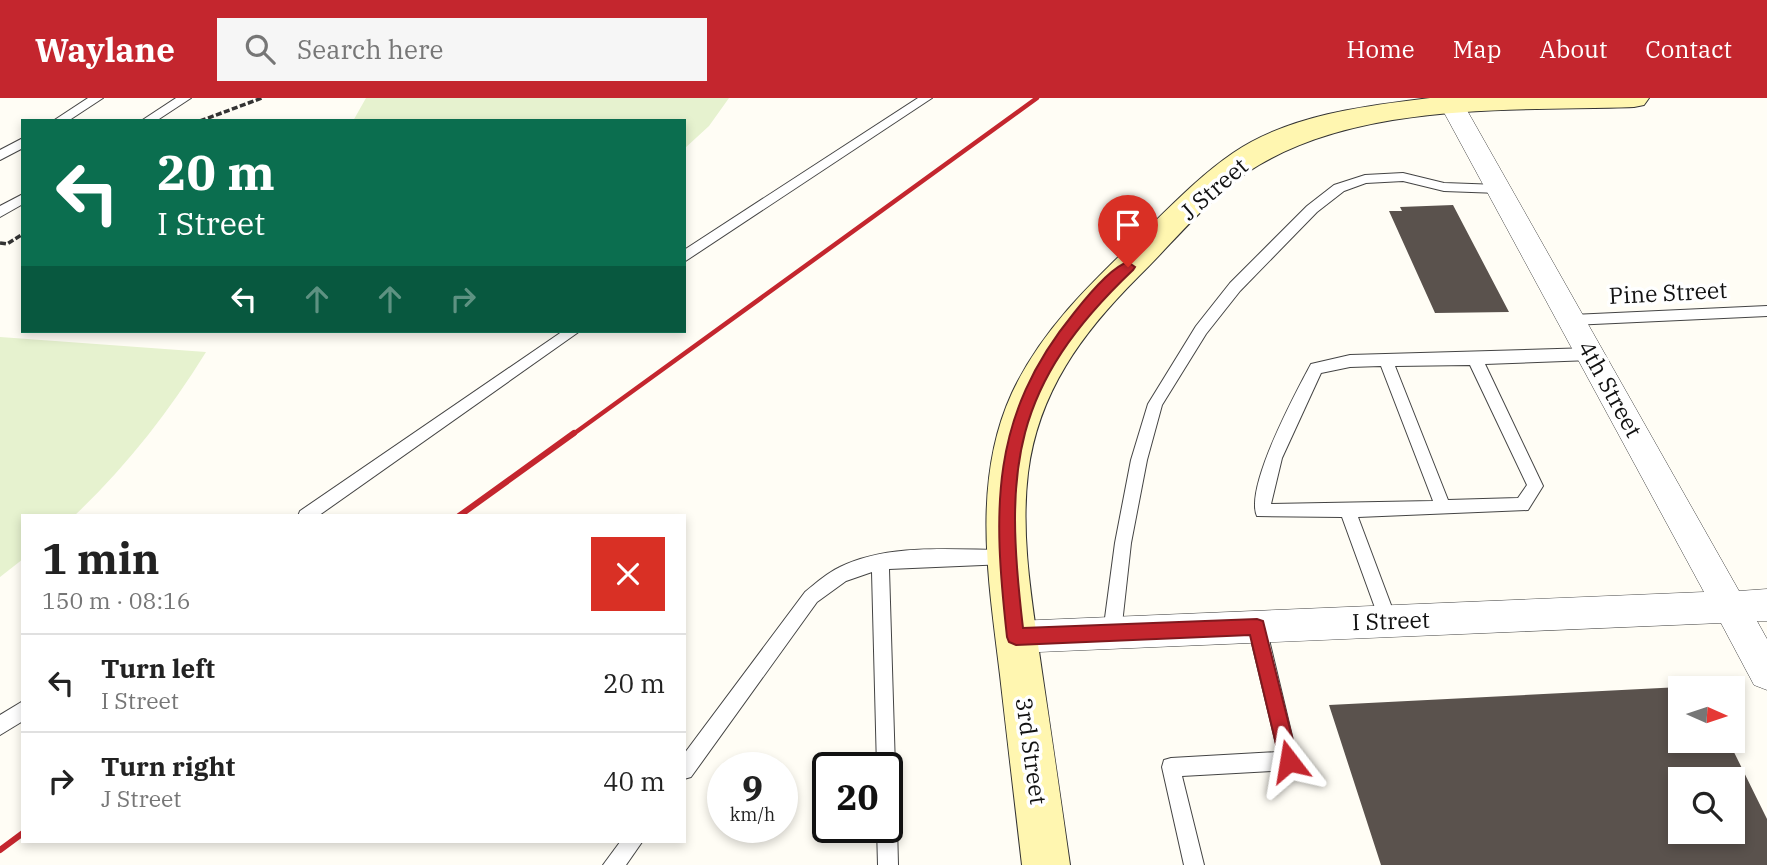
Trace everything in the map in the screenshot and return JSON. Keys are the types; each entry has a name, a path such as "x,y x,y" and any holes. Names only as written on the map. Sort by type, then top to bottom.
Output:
{"main road":[{"name":"J Street","path":"1016,637 1006,556 1007,500 1011,461 1024,408 1038,377 1057,346 1091,302 1220,180 1248,158 1281,140 1320,125 1370,115 1461,103 1633,98"},
{"name":"3rd Street","path":"1016,637 1046,865"}],"street":[{"name":"4th Street","path":"1461,103 1499,190 1767,673"},
{"name":"I Street","path":"1016,637 1767,605"}],"lane":[{"path":"62,119 97,98"},
{"path":"151,119 185,98"},
{"path":"686,256 926,98"},
{"path":"0,156 21,143"},
{"path":"1112,633 1132,495 1155,404 1200,330 1235,287 1312,209 1339,188 1365,179 1403,177 1444,187 1499,190"},
{"path":"0,212 21,199"},
{"name":"Pine Street","path":"1572,320 1767,311"},
{"path":"309,514 570,333"},
{"path":"1475,359 1535,486 1522,505 1263,511 1262,499 1267,475 1316,368 1350,361 1591,354"},
{"path":"1386,361 1443,507"},
{"path":"1348,510 1388,621"},
{"path":"686,767 811,597 851,570 880,562 1006,556"},
{"path":"880,562 886,752"},
{"path":"1194,865 1171,767 1289,761 1257,627"},
{"path":"0,726 21,711"},
{"path":"613,865 631,843"},
{"path":"887,843 888,865"}],"path":[{"path":"205,119 262,98"},
{"path":"0,243 7,244 21,235"}],"green space":[{"path":"366,98 729,98 709,126 686,147 686,119 354,119"},
{"path":"0,337 206,352 145,438 76,514 21,514 21,561 0,577"}],"building":[{"path":"1453,205 1509,312 1435,313 1389,211 1402,211 1400,207"},
{"path":"1668,688 1668,753 1734,753 1741,767 1668,767 1668,844 1745,844 1745,774 1767,819 1767,865 1381,865 1329,705"}],"railway":[{"path":"572,435 1037,98"},
{"path":"462,514 574,433"},
{"path":"0,850 21,834"}],"route":[{"path":"1128,267 1091,302 1063,337 1038,377 1024,408 1013,448 1007,500 1006,556 1016,637 1257,627 1289,761"}]}
